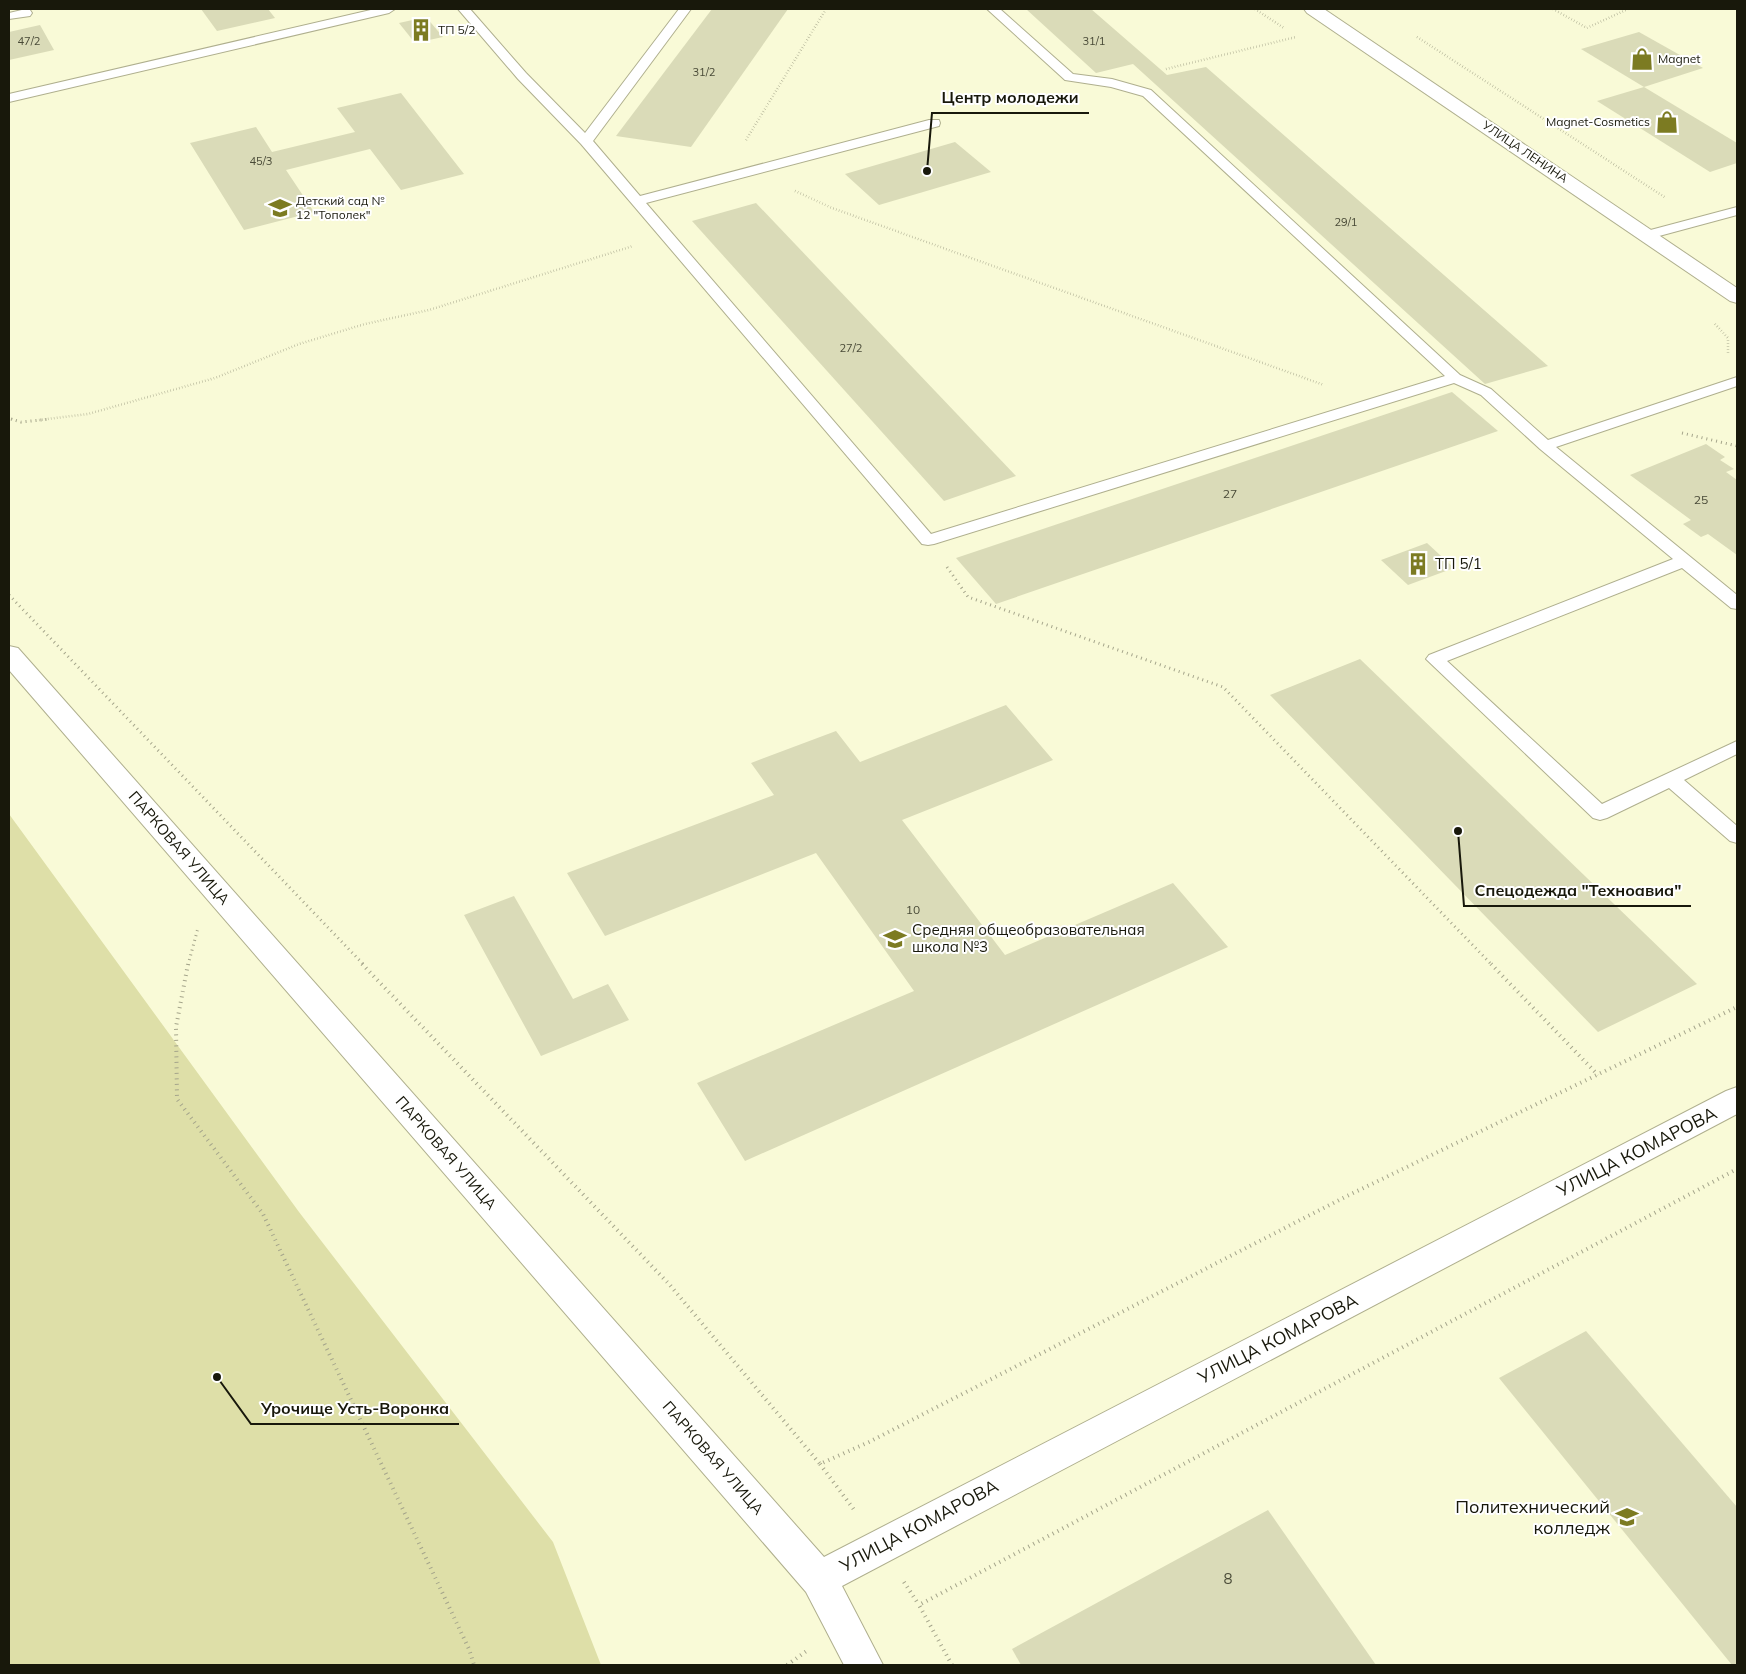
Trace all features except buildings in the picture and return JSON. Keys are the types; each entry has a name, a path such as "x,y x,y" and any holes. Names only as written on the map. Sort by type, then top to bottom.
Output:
{"street":[{"name":"УЛИЦА ЛЕНИНА","path":"1313,9 1737,297"},
{"name":"ПАРКОВАЯ УЛИЦА","path":"9,654 819,1578 864,1665"},
{"name":"УЛИЦА КОМАРОВА","path":"819,1578 1737,1100"}],"lane":[{"path":"9,98 389,9"},
{"path":"464,9 522,76 586,141 928,540 1455,378"},
{"path":"586,141 685,9"},
{"path":"993,9 1069,77 1112,83 1147,93 1455,378 1486,392 1545,446 1737,604"},
{"path":"9,16 26,12"},
{"path":"637,201 934,123"},
{"path":"1648,235 1737,211"},
{"path":"1545,446 1737,381"},
{"path":"1684,561 1435,659 1600,813 1737,747"},
{"path":"1671,780 1737,836"}],"path":[{"path":"826,9 740,150 750,171 832,208 1330,387 1387,399"},
{"path":"1552,9 1587,28 1628,9"},
{"path":"1161,70 1296,37"},
{"path":"1416,37 1700,221"},
{"path":"9,418 21,422 97,411 215,378 299,344 365,324 429,310 667,236"},
{"path":"928,540 968,597 1223,687 1598,1075"},
{"path":"9,595 669,1284 820,1464 869,1442 1347,1196 1737,1007"},
{"path":"210,884 186,976 176,1027 177,1099 263,1214 340,1372 465,1640 474,1665"},
{"path":"952,1665 919,1605 1737,1169"}],"green space":[{"path":"9,814 299,1212 553,1542 601,1665 9,1665"}],"place":[{"name":"ТП 5/2","path":"421,30"},
{"name":"Magnet","path":"1642,59"},
{"name":"Magnet-Cosmetics","path":"1667,122"},
{"name":"Центр молодежи","path":"927,171"},
{"name":"Детский сад № 12 \"Тополек\"","path":"280,208"},
{"name":"ТП 5/1","path":"1418,564"},
{"name":"Спецодежда \"Техноавиа\"","path":"1458,831"},
{"name":"Средняя общеобразовательная школа №3","path":"895,939"},
{"name":"Урочище Усть-Воронка","path":"217,1377"},
{"name":"Политехнический колледж","path":"1627,1517"}]}
